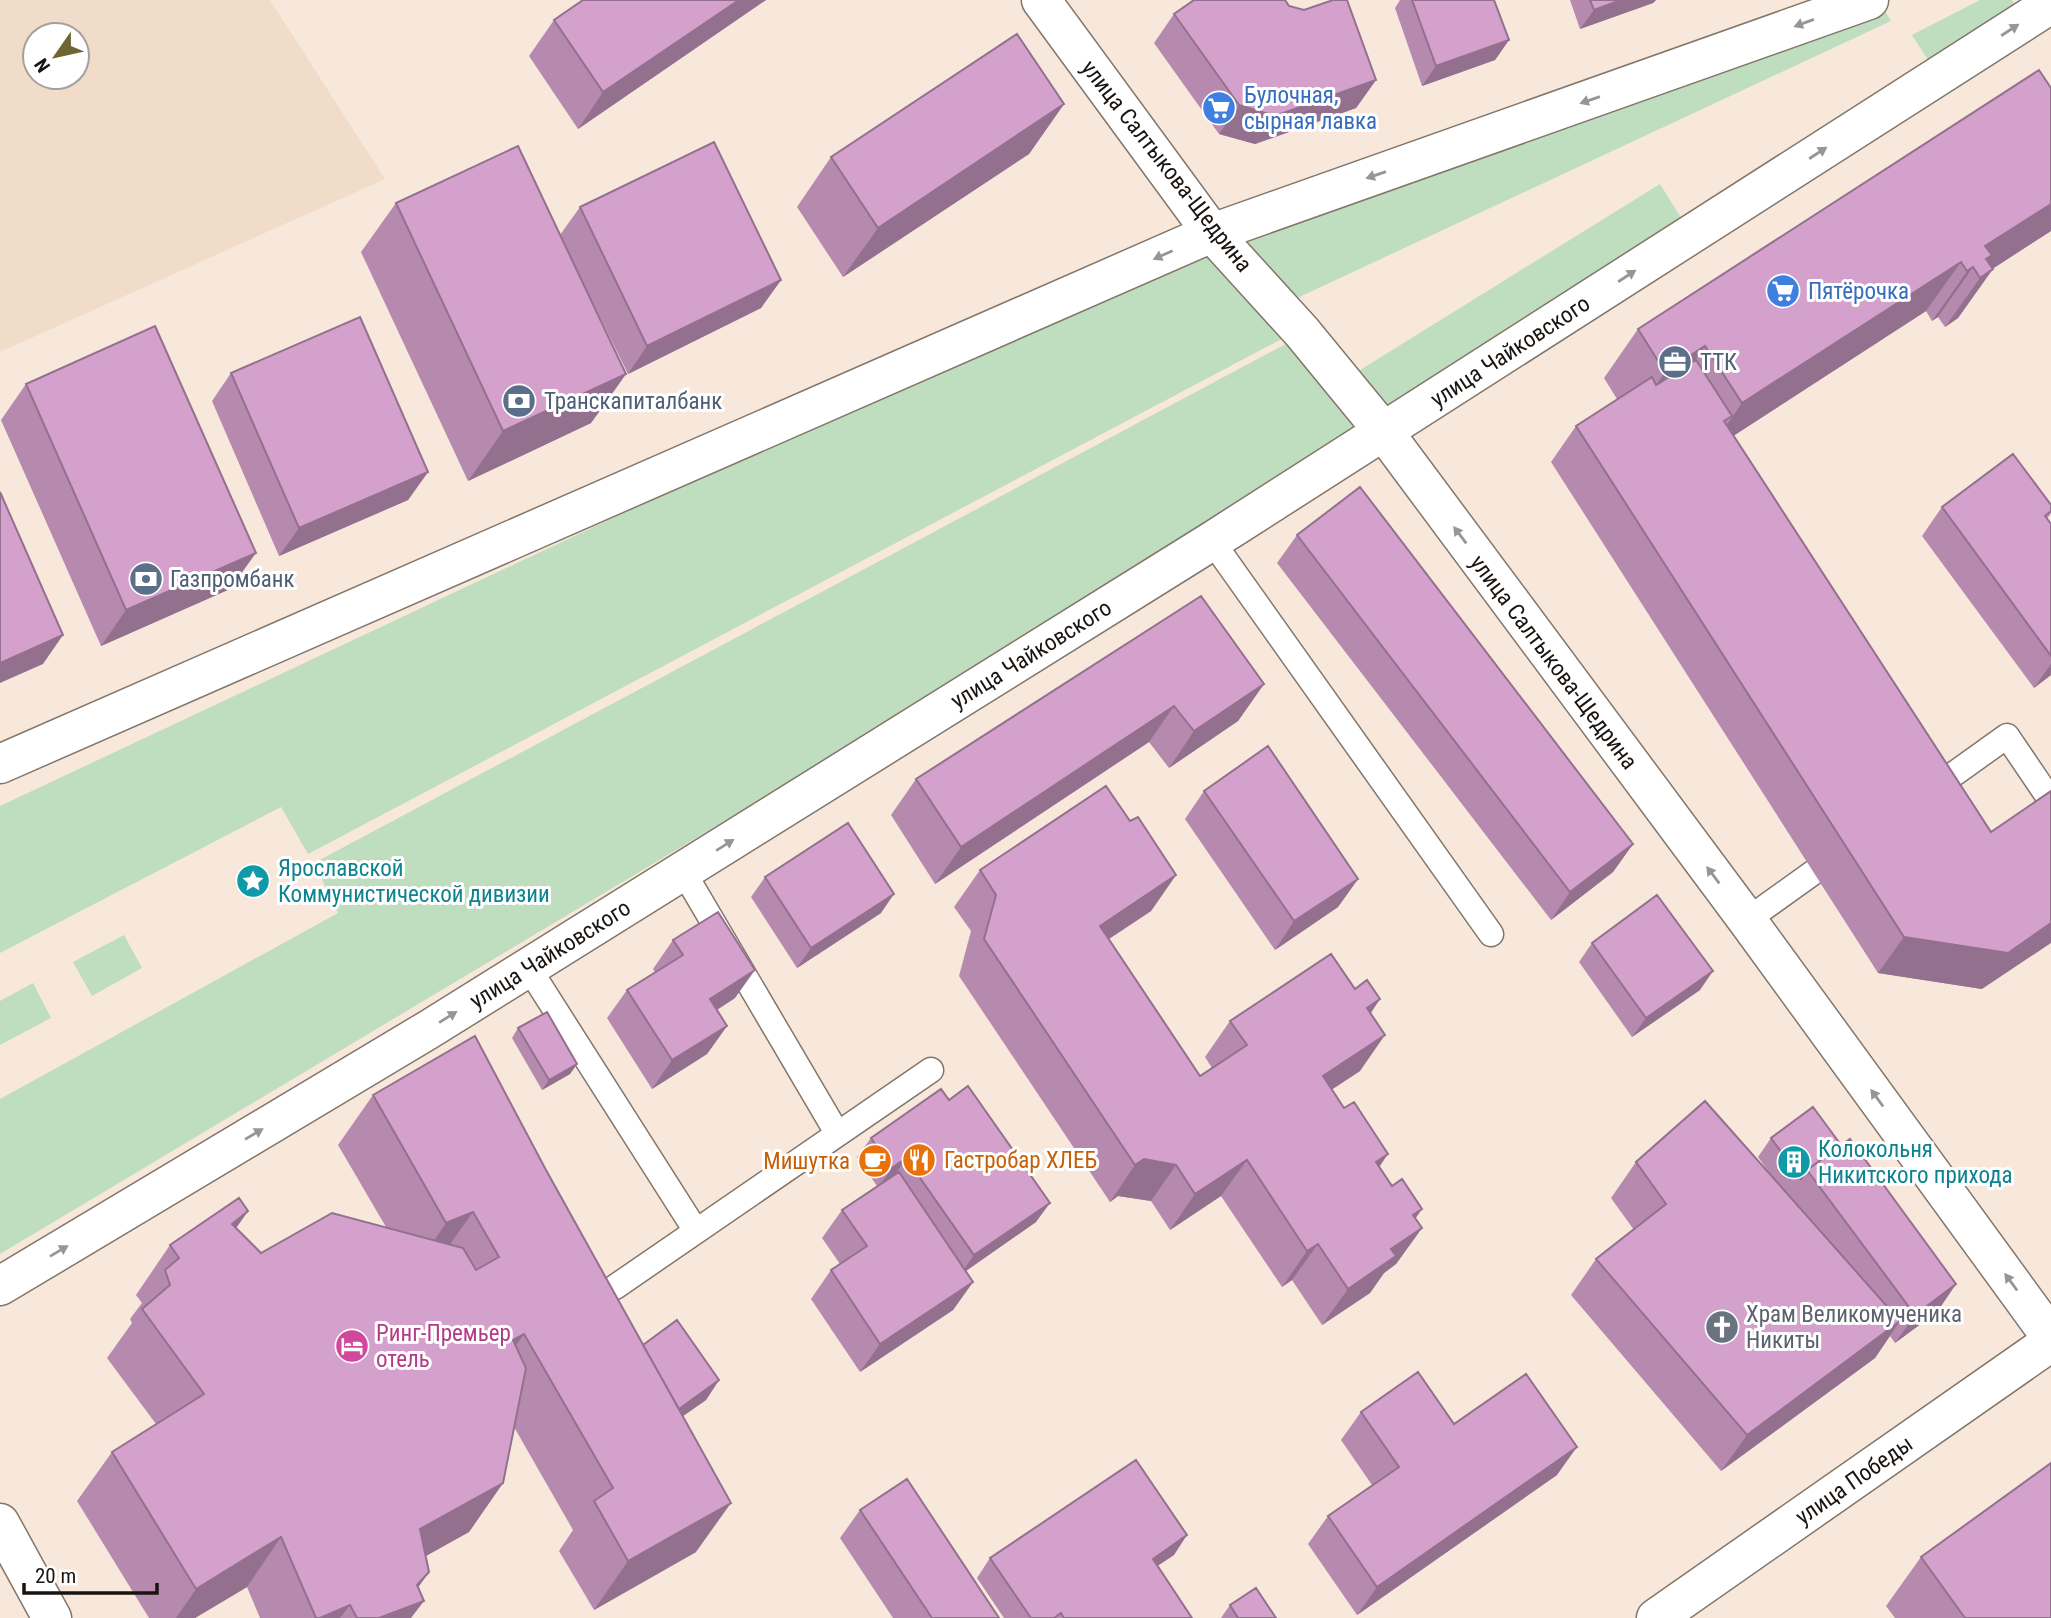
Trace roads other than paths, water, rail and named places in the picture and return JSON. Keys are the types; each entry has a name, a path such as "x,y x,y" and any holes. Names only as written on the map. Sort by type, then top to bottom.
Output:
{"street":[{"name":"улица Салтыкова-Щедрина","path":"1041,0 1212,233 1302,332 1384,432 1746,920 2051,1339"},
{"path":"0,764 1212,233 1868,0"},
{"name":"улица Чайковского","path":"0,1286 528,967 1212,541 2051,4"},
{"name":"улица Победы","path":"1656,1618 2051,1339"},
{"path":"0,1523 52,1618"}],"lane":[{"path":"1212,541 1491,934"},
{"path":"1920,798 2007,736 2051,801"},
{"path":"683,871 838,1133"},
{"path":"1746,920 1814,872"},
{"path":"528,967 696,1231"},
{"path":"615,1287 931,1069"}],"place":[{"name":"Булочная, сырная лавка","path":"1219,108"},
{"name":"Пятёрочка","path":"1783,291"},
{"name":"ТТК","path":"1675,362"},
{"name":"Транскапиталбанк","path":"519,401"},
{"name":"Газпромбанк","path":"146,579"},
{"name":"Ярославской Коммунистической дивизии","path":"253,881"},
{"name":"Гастробар ХЛЕБ","path":"919,1160"},
{"name":"Мишутка","path":"875,1161"},
{"name":"Колокольня Никитского прихода","path":"1794,1162"},
{"name":"Храм Великомученика Никиты","path":"1722,1327"},
{"name":"Ринг-Премьер отель","path":"352,1346"}]}
